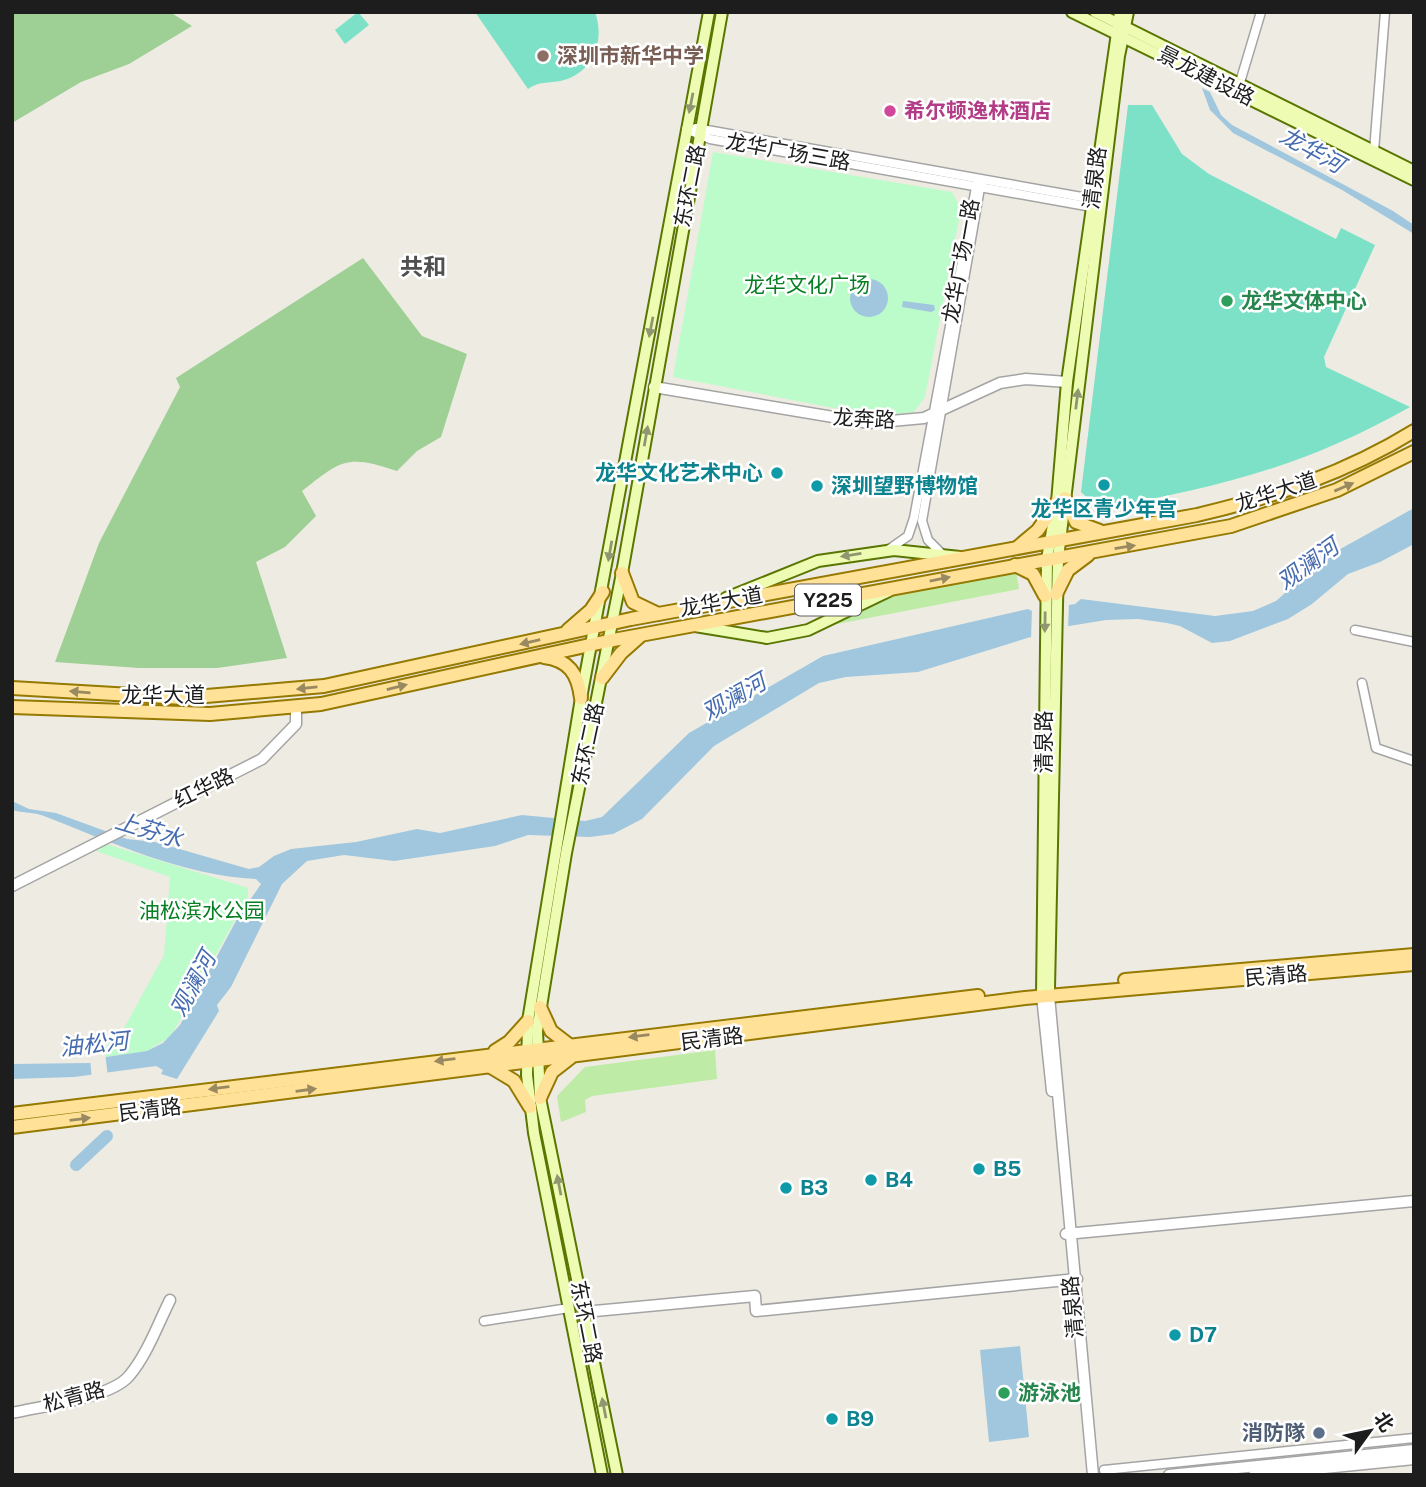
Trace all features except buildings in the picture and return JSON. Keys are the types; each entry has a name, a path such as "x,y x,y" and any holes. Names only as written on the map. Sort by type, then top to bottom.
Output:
{"main road":[{"name":"东环二路","path":"569,812 581,698 603,592 709,12"},
{"name":"东环二路","path":"602,1475 569,1308 535,1103 528,1021 569,812 602,678 722,12"},
{"name":"景龙建设路","path":"1072,12 1120,26"},
{"name":"景龙建设路","path":"1095,12 1414,180"},
{"name":"清泉路","path":"1061,500 1067,382 1120,26 1128,12"},
{"name":"清泉路","path":"1046,992 1053,559 1120,26"},
{"name":"景龙建设路","path":"1238,88 1414,171"},
{"name":"龙华大道","path":"12,688 183,698 261,693 359,680 611,623 1197,515 1263,499 1349,467 1414,431"},
{"name":"龙华大道","path":"12,707 163,714 296,707 365,695 648,633 1201,533 1266,517 1369,476 1413,453"},
{"path":"1016,548 1038,530 1061,500 1076,522 1104,532"},
{"path":"714,604 806,564 885,551 966,557"},
{"path":"1014,565 1033,574 1051,595 1068,570 1093,552"},
{"path":"622,573 633,602 658,614"},
{"path":"690,626 766,638 808,630 898,587"},
{"path":"560,635 585,616 603,592"},
{"path":"602,678 626,648 648,633"},
{"path":"537,656 558,660 570,667 581,698"},
{"name":"东环二路","path":"532,1055 561,852"},
{"name":"民清路","path":"12,1114 532,1055 1046,992 1414,955"},
{"name":"民清路","path":"1046,992 1414,964"},
{"path":"528,1021 488,1060 535,1103 552,1072 570,1050 551,1031 540,1007"},
{"name":"民清路","path":"12,1127 488,1060"},
{"name":"东环二路","path":"535,1103 584,1312 617,1475"}],"street":[{"path":"1238,88 1261,12"},
{"path":"1374,152 1385,12"},
{"name":"龙华广场三路","path":"686,129 1092,203"},
{"name":"龙华广场一路","path":"885,551 902,542 911,528 936,413 979,183"},
{"name":"龙奔路","path":"654,387 861,423 915,420 1000,383 1026,379 1067,382"},
{"name":"龙华广场一路","path":"936,413 922,521 928,540 943,555"},
{"path":"1355,630 1414,642"},
{"path":"1362,683 1376,748 1414,761"},
{"name":"红华路","path":"12,886 262,759 296,724 296,707"},
{"name":"清泉路","path":"1046,992 1088,1475"},
{"path":"1069,1234 1414,1201"},
{"path":"584,1312 755,1296 756,1311 1073,1279"},
{"name":"清泉路","path":"1073,1279 1093,1475"},
{"name":"松青路","path":"12,1413 98,1392 125,1380 135,1367 170,1300"},
{"path":"484,1321 569,1308"},
{"path":"1104,1470 1286,1454 1414,1438"},
{"path":"1170,1475 1414,1450"},
{"path":"1255,1475 1352,1470 1414,1459"}],"green space":[{"path":"12,12 170,12 192,26 129,64 81,82 12,123"},
{"path":"358,12 369,25 345,44 335,30"},
{"name":"深圳市新华中学","path":"475,12 595,12 599,33 597,43 590,62 574,76 537,84 528,89"},
{"name":"龙华文体中心","path":"1128,105 1152,105 1182,154 1209,174 1336,239 1341,228 1375,245 1324,357 1326,367 1410,407 1371,428 1296,460 1222,483 1099,509 1081,492"},
{"name":"龙华文化广场","path":"713,152 952,192 961,209 925,397 914,412 875,416 673,377"},
{"path":"363,258 422,336 467,354 441,437 417,451 397,471 355,462 345,463 326,472 302,491 316,516 285,547 256,562 287,658 217,668 139,668 55,662 99,543 180,387 176,378"},
{"path":"1016,571 1019,589 832,625 897,595"},
{"name":"油松滨水公园","path":"106,844 248,888 247,906 236,918 171,1036 147,1051 106,1057 105,1050 110,1041 118,1039 164,955 170,877 96,851"},
{"path":"715,1050 717,1079 592,1096 585,1100 586,1112 561,1122 557,1096 585,1067"}],"water":[{"path":"1202,88 1210,92 1221,115 1232,125 1393,211 1414,225 1414,234 1342,190 1233,133 1210,110"},
{"path":"869,279 883,284 888,298 883,312 869,317 855,312 850,298 855,284"},
{"path":"903,301 934,305 935,310 931,312 902,307"},
{"path":"1414,508 1414,544 1380,562 1348,574 1312,604 1288,619 1230,641 1212,643 1180,626 1167,623 1138,619 1106,620 1063,627 918,672 846,677 819,683 714,746 642,819 613,834 590,837 528,835 495,846 394,861 344,855 307,861 282,884 231,987 217,1005 219,1011 177,1079 161,1074 163,1070 156,1066 74,1077 12,1079 12,1064 90,1063 106,1057 147,1051 163,1043 180,1025 237,919 261,884 256,879 202,872 148,856 44,816 12,810 12,801 29,809 56,813 127,839 155,842 249,869 259,867 274,856 291,849 356,842 417,829 440,833 522,815 585,821 602,817 689,733 823,656 1028,609 1032,611 1075,604 1081,599 1215,616 1253,611 1276,601 1326,557"},
{"name":"游泳池","path":"1020,1346 1029,1437 989,1442 980,1350"}],"pier":[{"path":"1069,602 1068,630 1031,641 1032,608"},
{"path":"105,1053 108,1077 92,1079 90,1059"}],"waterway":[{"path":"76,1165 107,1136"}],"place":[{"name":"深圳市新华中学","path":"543,56"},
{"name":"希尔顿逸林酒店","path":"890,111"},
{"name":"龙华文体中心","path":"1227,301"},
{"name":"龙华文化艺术中心","path":"777,473"},
{"name":"龙华区青少年宫","path":"1104,485"},
{"name":"深圳望野博物馆","path":"817,486"},
{"name":"B5","path":"979,1169"},
{"name":"B4","path":"871,1180"},
{"name":"B3","path":"786,1188"},
{"name":"D7","path":"1175,1335"},
{"name":"游泳池","path":"1004,1393"},
{"name":"B9","path":"832,1419"},
{"name":"消防隊","path":"1319,1433"}],"district":[{"name":"共和","path":"423,267"}],"water label":[{"name":"龙华河","path":"1312,150"},
{"name":"观澜河","path":"1308,564"},
{"name":"观澜河","path":"734,697"},
{"name":"上芬水","path":"149,830"},
{"name":"观澜河","path":"193,984"},
{"name":"油松河","path":"94,1044"}]}
